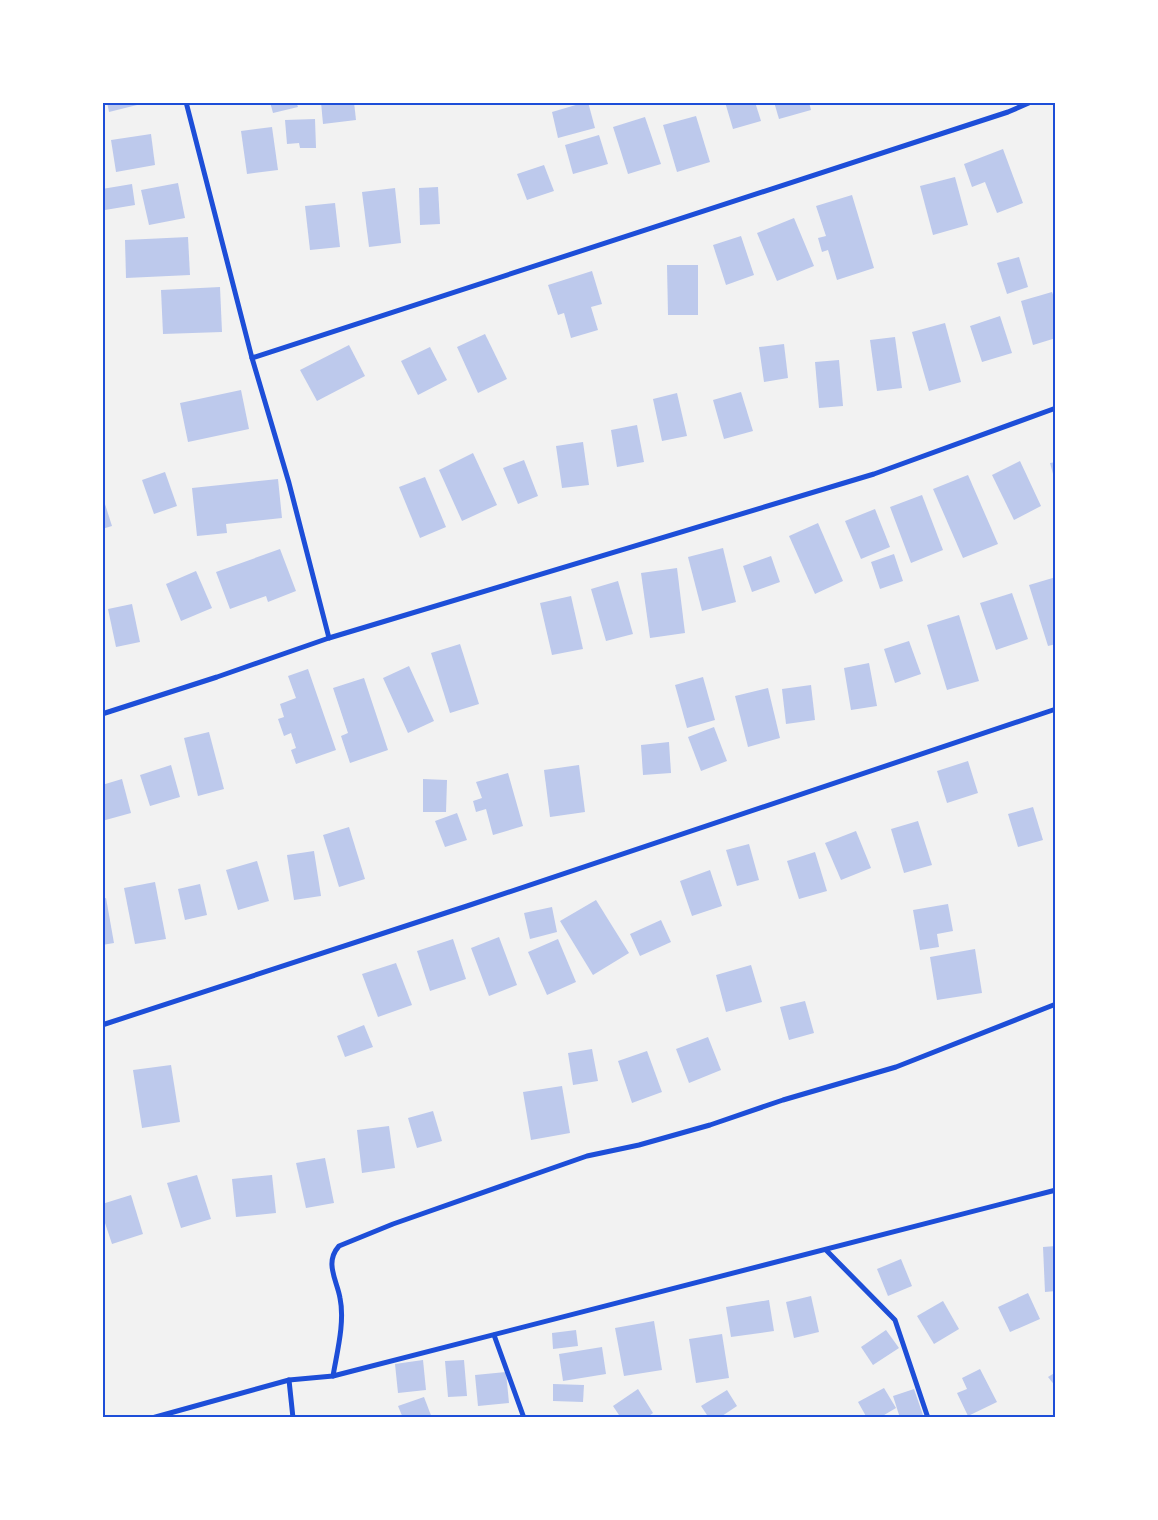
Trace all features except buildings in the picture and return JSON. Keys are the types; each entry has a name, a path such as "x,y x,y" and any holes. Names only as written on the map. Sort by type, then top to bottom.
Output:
{"street":[{"path":"186,102 252,358 289,483 329,638"},
{"path":"252,358 1008,112 1031,102"},
{"path":"102,714 217,678 329,638 874,474 1056,408"},
{"path":"102,1025 458,909 1056,709"},
{"path":"333,1376 342,1317 340,1298 333,1277 332,1262 334,1252 340,1246 392,1224 587,1156 640,1145 710,1125 783,1100 896,1067 1056,1004"},
{"path":"152,1418 289,1380 333,1376 1056,1190"},
{"path":"826,1250 895,1320 928,1418"},
{"path":"494,1335 524,1418"},
{"path":"289,1380 293,1418"}]}
